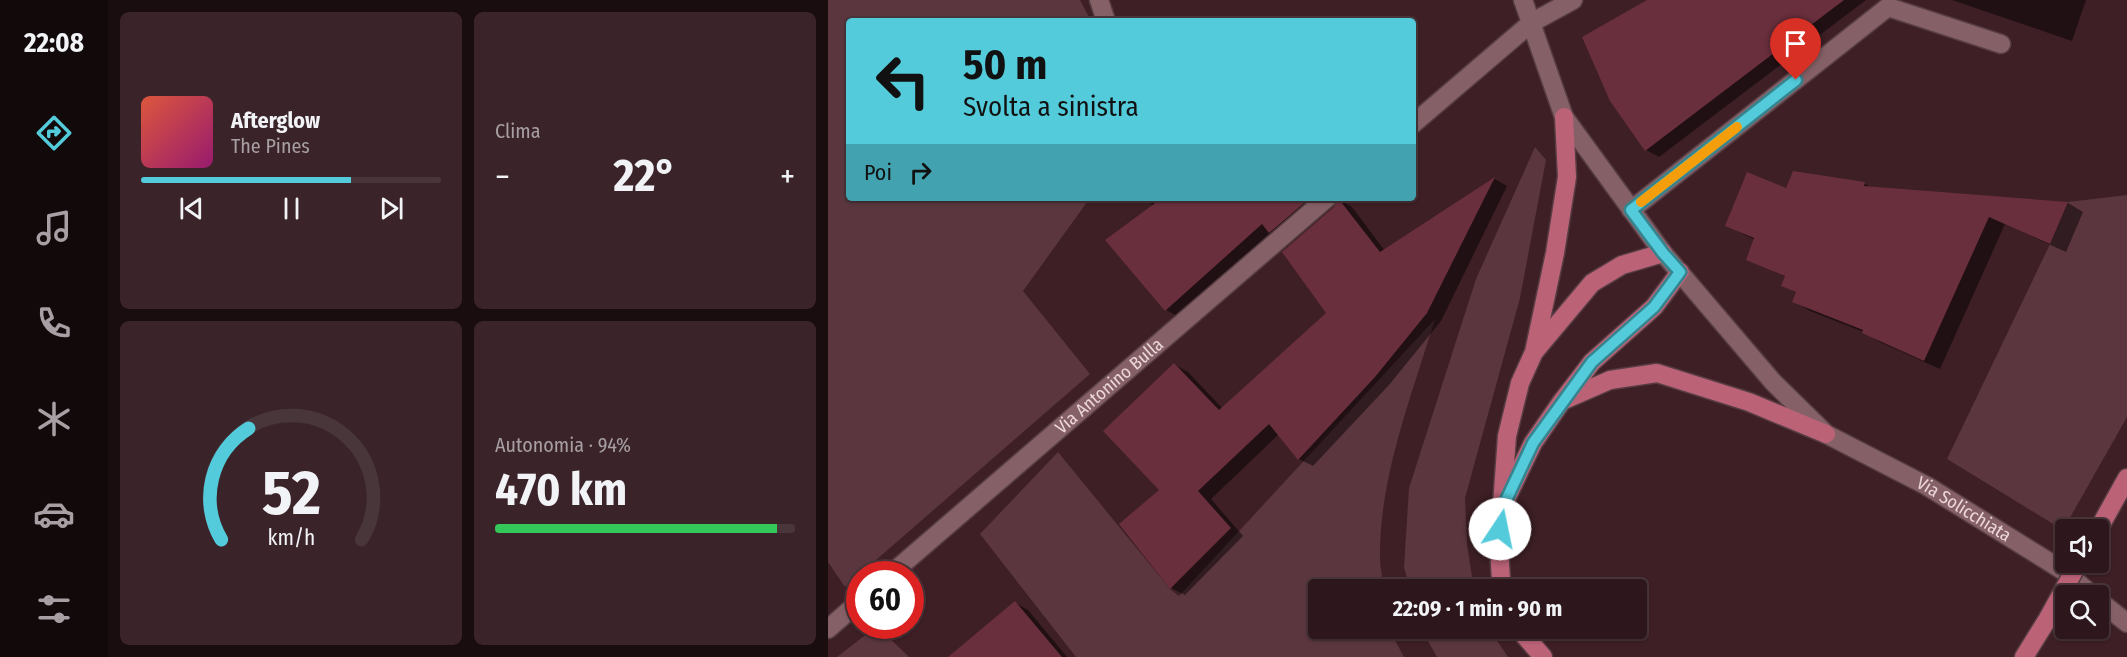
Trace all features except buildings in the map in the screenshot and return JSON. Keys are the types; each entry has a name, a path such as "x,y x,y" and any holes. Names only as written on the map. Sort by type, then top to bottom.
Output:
{"main road":[{"path":"1501,579 1499,547 1507,436 1520,383 1534,352 1555,253 1567,177 1564,117"},
{"path":"1534,352 1592,283 1622,265 1663,253"},
{"path":"1501,511 1533,443 1562,401 1592,362 1654,307 1680,272"},
{"path":"1562,401 1610,380 1658,373 1749,402 1826,434"},
{"path":"2104,519 2127,478"},
{"path":"2024,657 2073,573"},
{"path":"1527,639 1543,657"}],"street":[{"path":"1099,0 1105,18"},
{"path":"1523,0 1564,117"},
{"path":"1416,121 1531,22 1573,0"},
{"path":"1631,210 1887,7 2001,44"},
{"name":"Via Solicchiata","path":"1564,117 1663,253 1773,382 1826,434 1927,486 2067,573 2081,585"},
{"name":"Via Antonino Bulla","path":"906,561 1324,201"},
{"path":"2109,609 2127,623"},
{"path":"828,628 846,613"}],"shaded area":[{"path":"828,0 1080,0 1089,18 846,18 846,201 1088,201 1023,291 1090,374 875,561 846,561 845,587 828,562"},
{"path":"1535,147 1546,160 1520,298 1465,498 1467,545 1472,579 1407,579 1404,567 1409,488 1476,279"},
{"path":"2127,195 2127,417 2069,519 2055,519 2055,525 1947,459 2068,202"},
{"path":"1435,319 1398,437 1391,467 1381,527 1380,565 1382,579 1308,579 1308,639 1394,639 1404,657 1076,657 980,534 1058,452 1170,589 1179,596"},
{"path":"860,639 890,639 909,657 837,657"},
{"path":"1427,639 1496,639 1508,657 1437,657"}],"slow traffic":[{"path":"1641,202 1737,127"}],"route":[{"path":"1500,529 1501,511 1533,443 1562,401 1592,362 1654,307 1680,272 1631,210 1796,80"}]}
